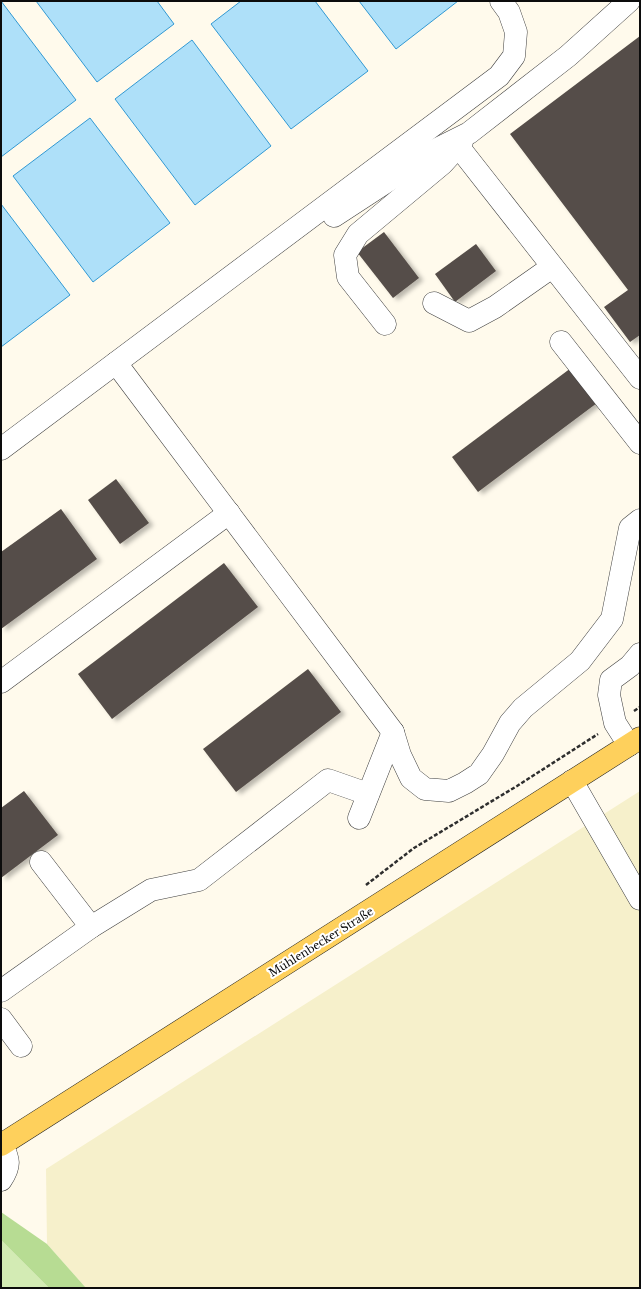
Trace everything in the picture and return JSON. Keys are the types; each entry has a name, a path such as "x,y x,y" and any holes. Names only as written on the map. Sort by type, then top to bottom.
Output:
{"main road":[{"name":"Mühlenbecker Straße","path":"2,1144 634,741"}],"lane":[{"path":"1,450 499,76 514,56 516,32 509,12 501,1"},
{"path":"384,324 348,277 344,255 358,234 442,164 464,140 568,56 629,1"},
{"path":"298,227 335,216 435,150 464,140"},
{"path":"464,140 552,267 640,378"},
{"path":"434,302 469,321 495,307 552,267"},
{"path":"561,342 640,443"},
{"path":"116,363 393,732 400,754 411,778 425,789 449,791 479,774 493,754 510,723 523,708 580,661 612,619 630,528 640,520"},
{"path":"1,682 229,513"},
{"path":"634,741 615,723 609,695 611,680 637,660"},
{"path":"358,818 393,732"},
{"path":"1,991 90,927 150,890 199,880 328,780 368,794"},
{"path":"572,781 640,899"},
{"path":"41,862 90,927"},
{"path":"1,1019 21,1046"},
{"path":"1,1180 7,1171 9,1160 2,1144"}],"path":[{"path":"362,889 414,848 517,786 640,707"}],"shaded area":[{"path":"640,791 640,1288 86,1288 47,1244 46,1169"}],"green space":[{"path":"1,1212 47,1244 86,1288 49,1288 1,1240"},
{"path":"1,1240 49,1288 1,1288"}],"water":[{"path":"1,1 76,100 1,157"},
{"path":"36,1 157,1 174,24 97,82"},
{"path":"241,1 315,1 368,71 291,129 211,24"},
{"path":"359,1 458,1 396,49"},
{"path":"192,40 271,146 195,205 115,99"},
{"path":"90,118 170,223 93,282 13,176"},
{"path":"1,204 70,295 1,347"}],"building":[{"path":"640,36 640,335 630,342 604,307 628,290 510,134"},
{"path":"384,232 419,278 393,298 357,252"},
{"path":"476,244 496,271 455,302 435,274"},
{"path":"575,365 601,400 478,492 452,457"},
{"path":"116,479 149,523 120,544 88,500"},
{"path":"61,509 97,559 1,629 1,552"},
{"path":"224,563 258,607 112,719 78,674"},
{"path":"308,669 341,712 236,792 203,749"},
{"path":"24,791 58,835 1,878 1,808"}]}
